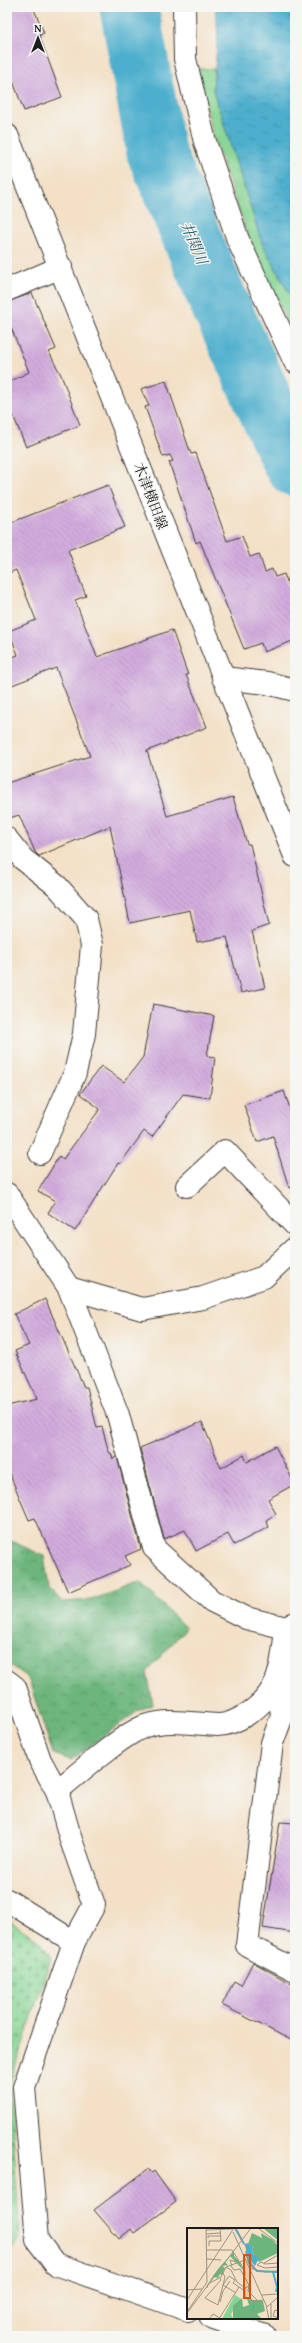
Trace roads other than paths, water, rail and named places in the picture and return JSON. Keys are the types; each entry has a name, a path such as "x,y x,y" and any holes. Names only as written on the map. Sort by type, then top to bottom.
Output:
{"street":[{"path":"184,7 185,59 205,142 238,240 295,362"},
{"name":"木津横田線","path":"7,135 61,267 222,678 295,856"},
{"path":"7,290 61,267"},
{"path":"222,678 267,683 295,690"},
{"path":"7,839 23,859 58,886 86,919 92,944 84,1034 74,1073 40,1152"},
{"path":"187,1186 225,1151 295,1225"},
{"path":"7,1194 69,1288 118,1415 154,1548 198,1590 217,1604 246,1618 290,1626 278,1680 268,1697 254,1710 238,1720 220,1725 177,1721 160,1722 144,1727 130,1734 57,1791"},
{"path":"69,1288 142,1310 203,1298 264,1277 295,1248"},
{"path":"278,1680 282,1716 272,1743 247,1945 295,1970"},
{"path":"7,1681 15,1687 40,1760 57,1791 71,1840 94,1905 74,1942 24,2087 37,2240 55,2264 187,2310"},
{"path":"7,1900 74,1942"},
{"path":"214,2319 265,2336"}],"water":[{"path":"215,7 295,7 295,304 262,243 213,90 218,34"}],"waterway":[{"name":"井関川","path":"129,7 156,152 218,300 295,467"}]}
